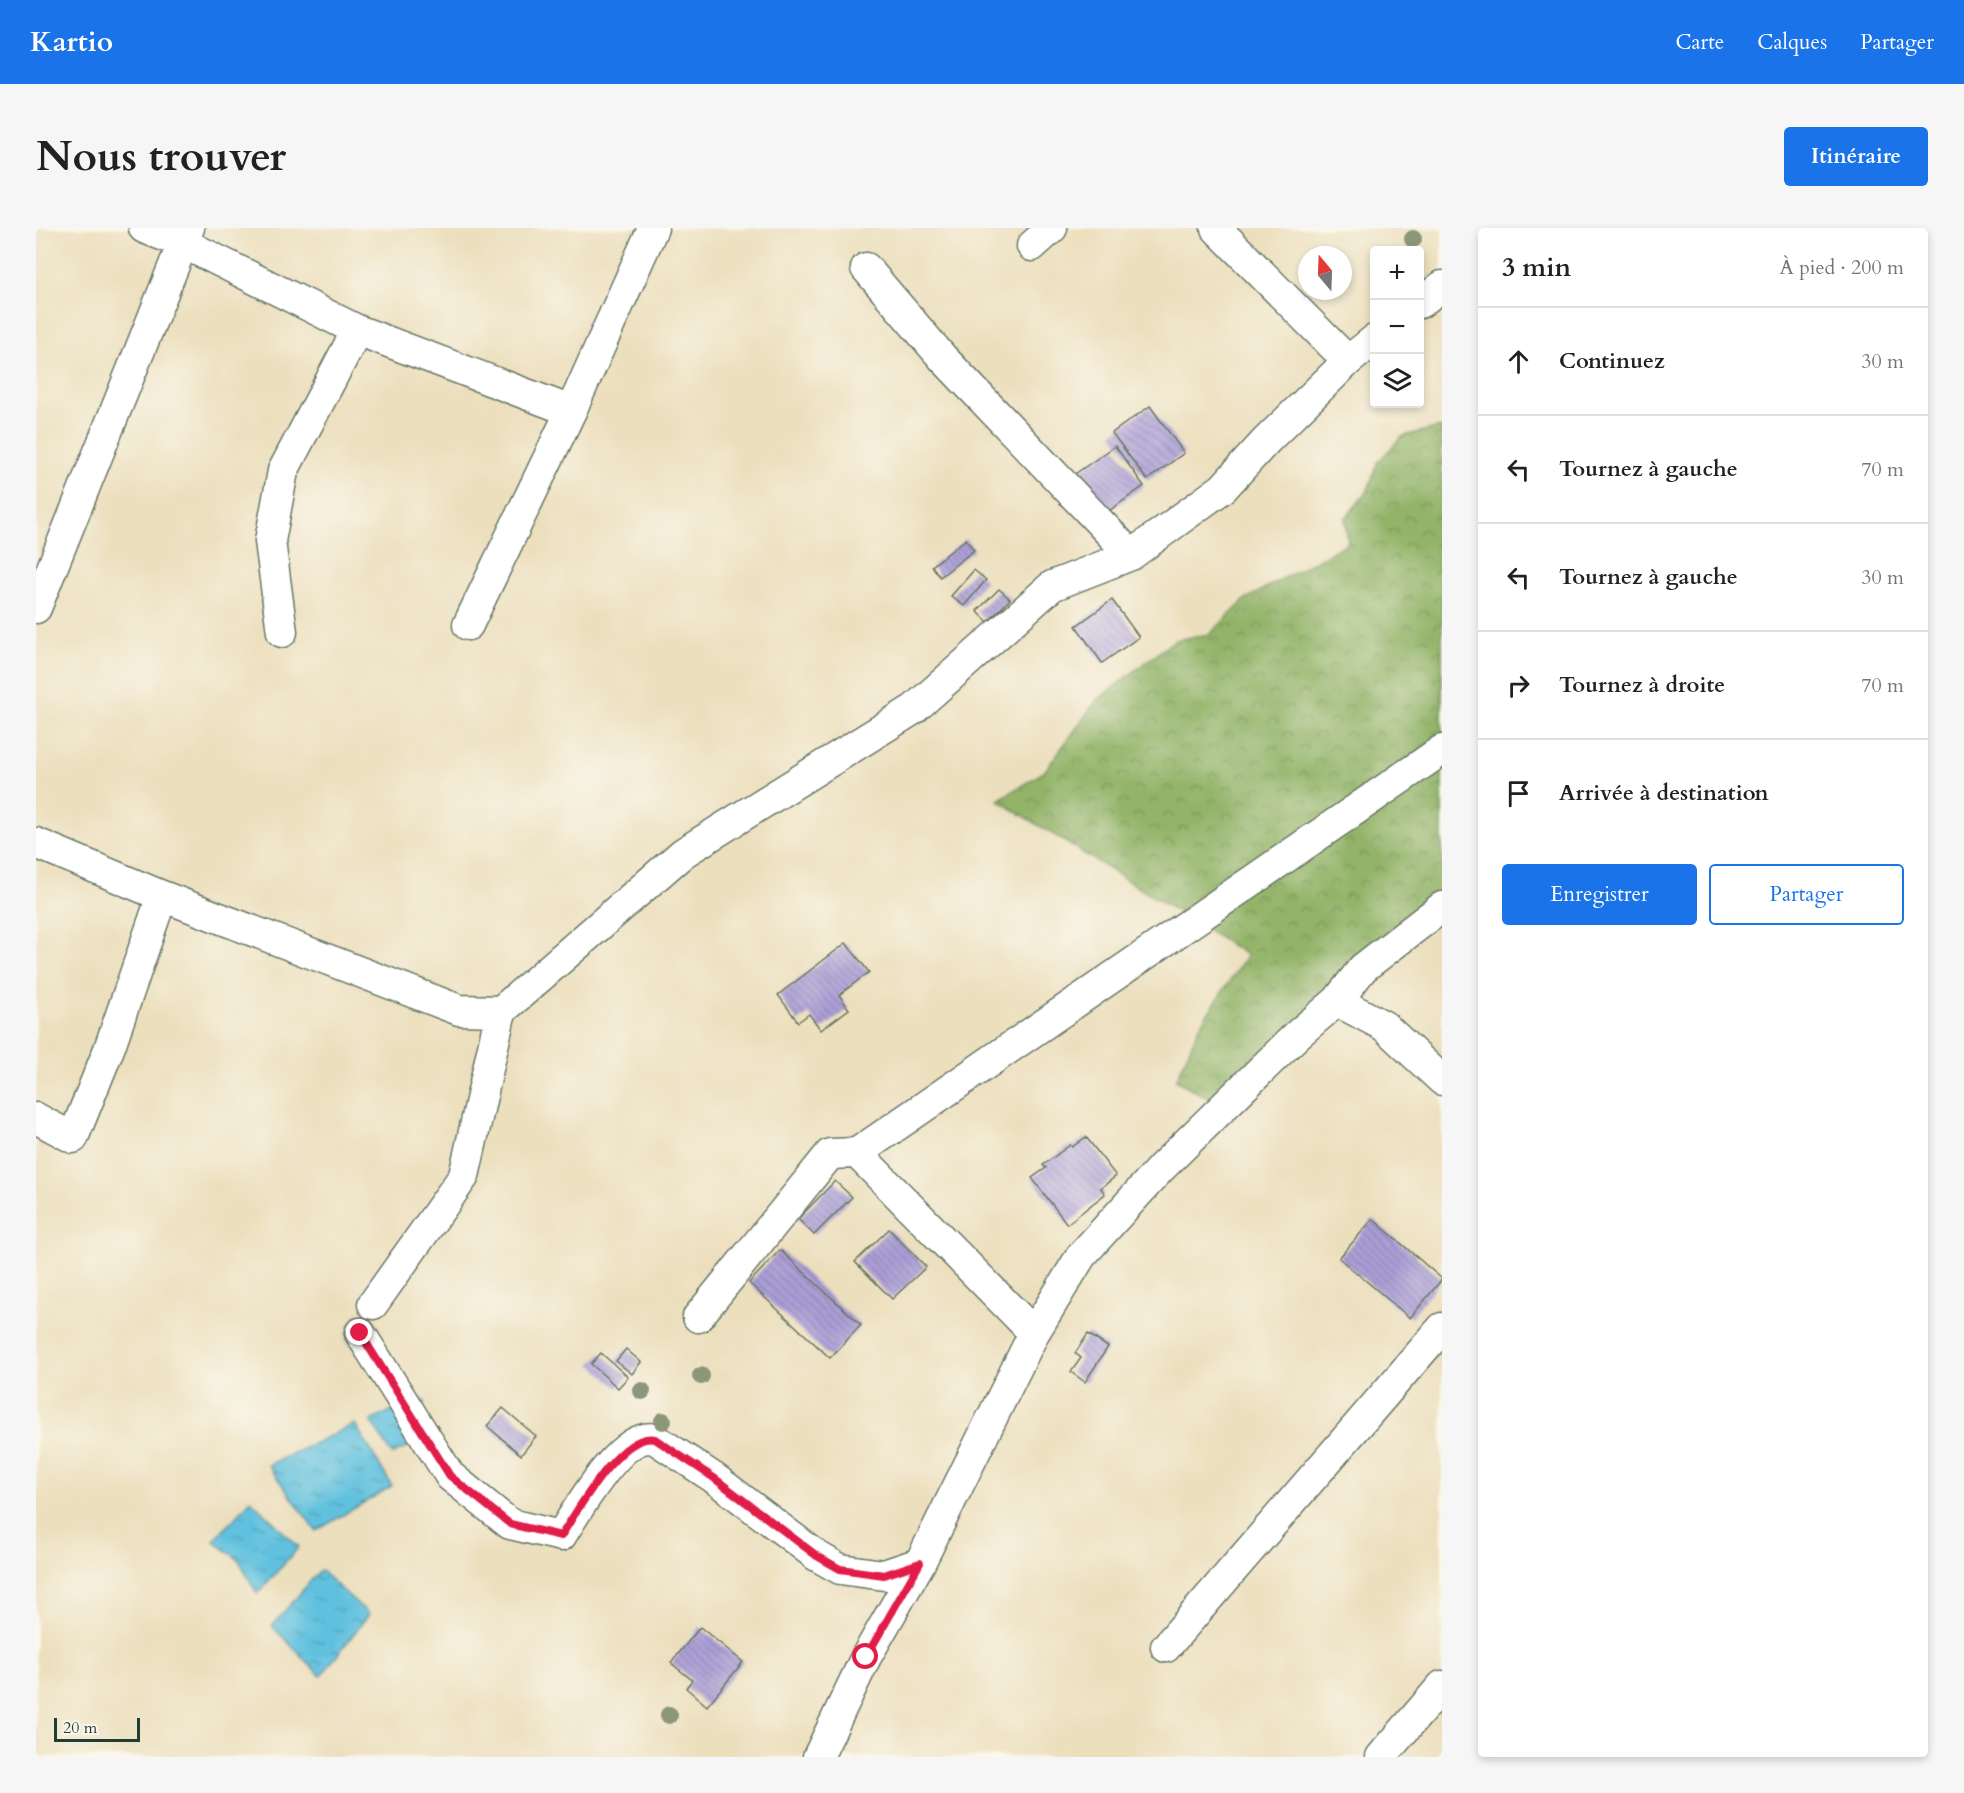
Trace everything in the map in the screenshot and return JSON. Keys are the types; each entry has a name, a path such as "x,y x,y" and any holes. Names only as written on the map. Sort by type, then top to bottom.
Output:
{"street":[{"path":"144,228 186,236 357,330 571,411"},
{"path":"468,625 571,411 653,228"},
{"path":"1216,228 1348,361"},
{"path":"36,608 186,236"},
{"path":"866,268 942,357 1131,555"},
{"path":"1423,300 1442,286"},
{"path":"282,632 270,541 283,471 357,330"},
{"path":"373,1304 464,1176 501,1011 683,853 914,709 1052,586 1131,555 1223,488 1266,441 1348,361 1370,343"},
{"path":"698,1317 830,1154 857,1153 1442,750"},
{"path":"36,843 162,896 459,1010 501,1011"},
{"path":"36,1118 73,1138 109,1049 162,896"},
{"path":"818,1757 866,1657 920,1563 1034,1333 1081,1256 1161,1168 1297,1035 1337,1001 1363,968 1442,907"},
{"path":"1337,1001 1384,1026 1442,1080"},
{"path":"857,1153 1034,1333"},
{"path":"1166,1647 1442,1328"},
{"path":"360,1333 450,1476 510,1524 561,1536 598,1478 635,1442 647,1437 655,1439 714,1478 817,1556 840,1569 884,1575 920,1563"},
{"path":"1381,1757 1442,1686"}],"green space":[{"path":"1442,427 1442,907 1225,1108 1176,1080 1200,1025 1247,955 998,800 1044,772 1097,700 1175,640 1210,634 1246,599 1348,543 1345,519 1368,490 1378,462 1403,436"}],"water":[{"path":"414,1399 425,1401 409,1446 392,1455 371,1421"},
{"path":"355,1424 392,1486 316,1531 268,1465"},
{"path":"251,1500 299,1547 257,1594 239,1560 214,1541"},
{"path":"320,1570 369,1614 321,1676 272,1626"}],"building":[{"path":"1150,406 1184,453 1147,480 1112,433"},
{"path":"1115,446 1144,486 1106,513 1072,476"},
{"path":"966,539 974,550 940,577 932,566"},
{"path":"974,570 986,580 964,606 951,596"},
{"path":"999,589 1010,599 988,622 977,611"},
{"path":"1112,600 1139,637 1102,663 1076,626"},
{"path":"846,943 869,972 839,995 849,1009 821,1030 809,1014 798,1022 778,995"},
{"path":"1086,1137 1116,1176 1101,1188 1105,1194 1067,1224 1032,1178 1046,1168 1043,1165 1070,1145 1072,1147"},
{"path":"835,1181 852,1197 814,1235 798,1219"},
{"path":"1373,1219 1442,1279 1410,1318 1339,1258"},
{"path":"889,1229 926,1267 892,1299 855,1262"},
{"path":"780,1250 861,1325 830,1358 749,1283"},
{"path":"1088,1334 1108,1347 1085,1382 1071,1372 1081,1358 1075,1353"},
{"path":"626,1349 641,1362 632,1374 616,1361"},
{"path":"601,1353 628,1377 618,1388 591,1364"},
{"path":"503,1408 536,1436 521,1455 487,1426"},
{"path":"700,1627 743,1662 707,1706 686,1688 692,1680 671,1663"}],"route":[{"path":"360,1333 450,1476 510,1524 561,1536 598,1478 635,1442 647,1437 655,1439 714,1478 817,1556 840,1569 884,1575 920,1563 866,1657"}]}
